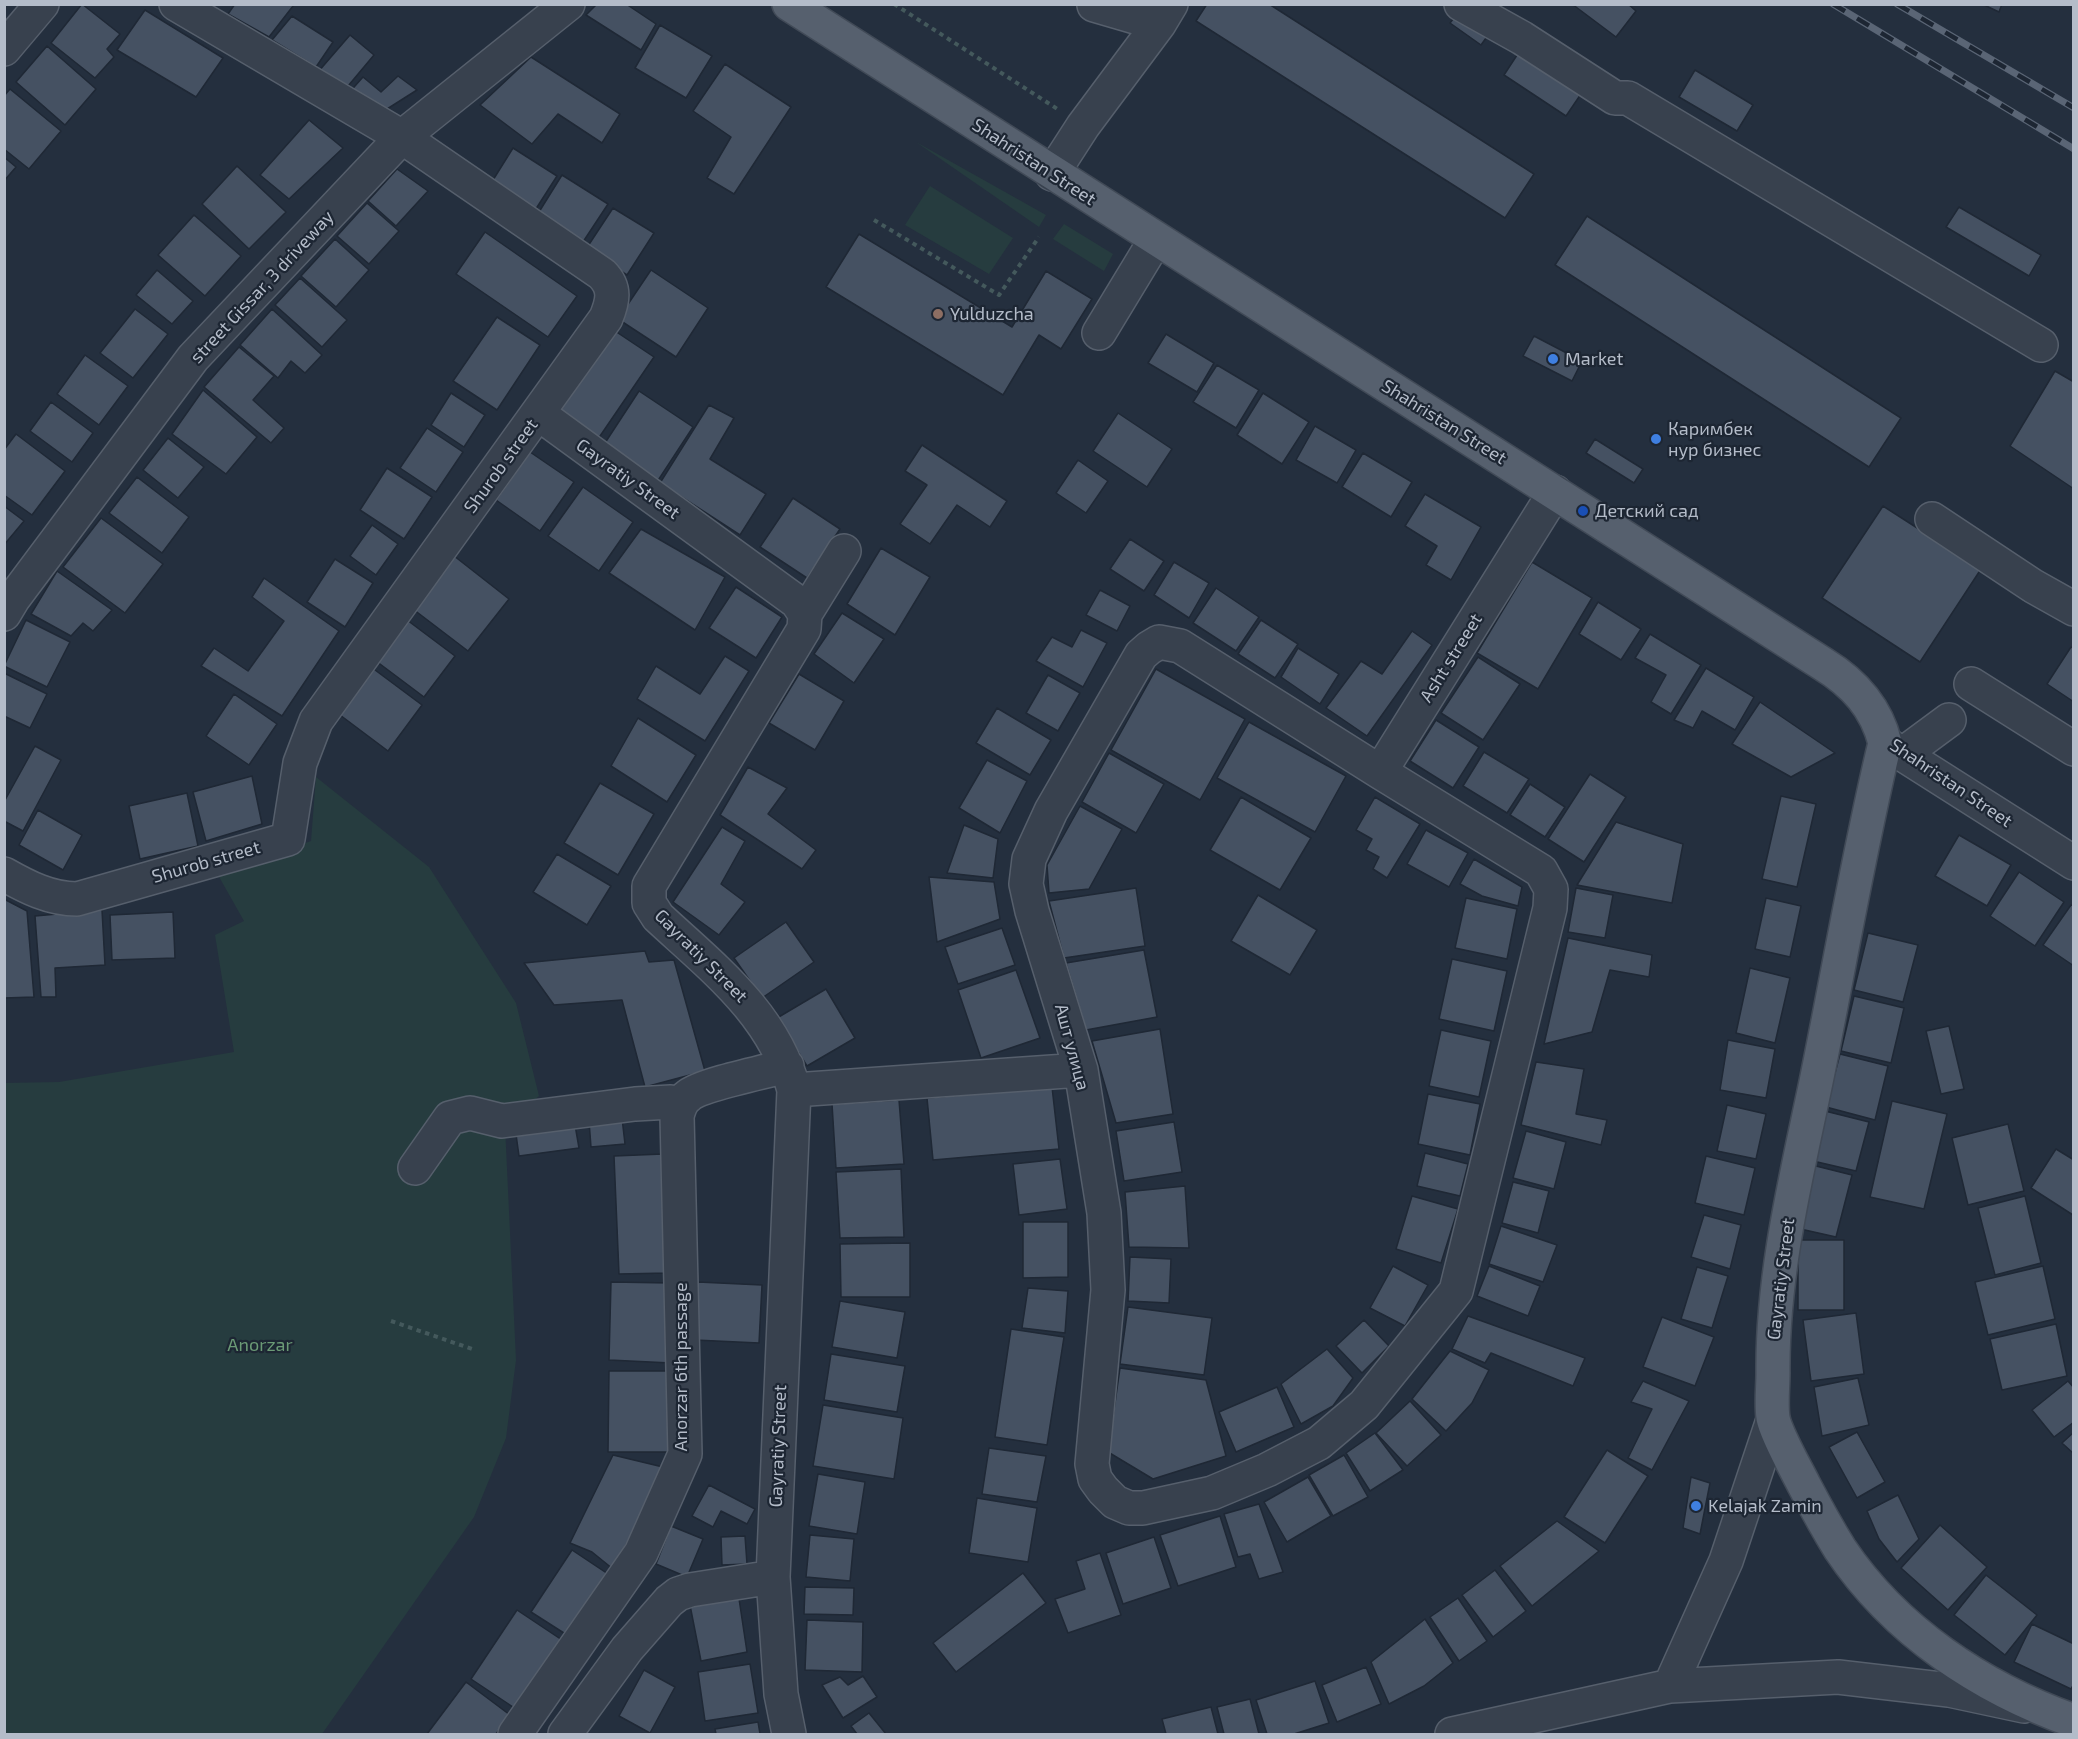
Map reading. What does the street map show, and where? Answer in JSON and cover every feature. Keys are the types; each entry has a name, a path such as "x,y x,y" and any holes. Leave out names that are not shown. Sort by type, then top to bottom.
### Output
{"main road":[{"name":"Shahristan Street","path":"789,4 1052,174 1844,677 1862,695 1894,748"},
{"name":"Gayratiy Street","path":"1894,748 1783,1244 1773,1333 1773,1420 1816,1508 1841,1550 1870,1588 1906,1624 1944,1655 1988,1684 2040,1709 2073,1721"}],"street":[{"path":"4,49 42,4"},
{"name":"Shurob street","path":"4,874 22,885 48,895 62,899 77,899 288,838 300,763 316,721 539,414 606,318 613,303 610,282 593,268 402,137 176,4"},
{"name":"street Gissar, 3 driveway","path":"4,615 13,598 194,358 402,137 568,4"},
{"path":"1461,4 1522,38 1615,98 1628,98 2041,345"},
{"path":"1052,174 1083,126 1165,14 1094,5"},
{"path":"1099,333 1156,239"},
{"name":"Gayratiy Street","path":"539,414 797,602 805,614 804,629 649,886 649,903 658,916 742,995 765,1027 791,1078 772,1577 781,1694 789,1734"},
{"path":"1380,772 1555,492"},
{"path":"1932,519 2033,586 2073,609"},
{"path":"805,614 844,551"},
{"name":"Ашт улица","path":"1159,642 1180,645 1380,772 1541,871 1551,889 1550,908 1456,1291 1364,1406 1319,1443 1267,1470 1212,1494 1143,1508 1129,1508 1116,1502 1103,1490 1095,1479 1092,1464 1108,1290 1104,1213 1081,1070 1026,884 1029,859 1051,811 1141,655 1159,642"},
{"path":"1971,684 2073,749"},
{"path":"1894,748 1949,720"},
{"name":"Shahristan Street","path":"1894,748 2073,863"},
{"path":"415,1167 450,1118 471,1113 502,1121 635,1104 671,1102 679,1106 689,1095 703,1088 791,1078 1081,1070"},
{"name":"Anorzar 6th passage","path":"514,1734 641,1553 685,1454 677,1116 679,1106"},
{"path":"1670,1686 1726,1561 1773,1420"},
{"path":"565,1734 627,1649 669,1600 690,1590 772,1577"},
{"name":"Gayratiy Street","path":"1452,1734 1670,1686 1838,1677 1949,1690 2040,1709"}],"path":[{"path":"894,4 1083,126"},
{"path":"874,220 999,295 1039,237"},
{"path":"391,1321 475,1350"}],"green space":[{"path":"916,142 1046,215 1039,227"},
{"path":"930,186 1013,238 989,274 905,225"},
{"path":"1064,224 1113,254 1104,271 1053,239"},
{"name":"Anorzar","path":"316,777 429,867 516,1003 539,1096 505,1126 516,1360 506,1438 474,1517 322,1734 5,1734 4,1083 59,1082 234,1052 215,935 244,921 218,875 311,841"}],"building":[{"path":"82,4 120,34 107,49 114,57 95,78 51,43"},
{"path":"235,4 290,4 293,6 269,37 228,14"},
{"path":"597,4 626,4 656,24 641,50 586,15"},
{"path":"1207,4 1269,4 1534,174 1505,218 1196,21"},
{"path":"1572,4 1628,4 1636,11 1616,37"},
{"path":"1982,4 2002,4 1999,12"},
{"path":"145,10 223,58 196,97 117,50"},
{"path":"1460,10 1491,31 1481,45 1450,23"},
{"path":"292,16 333,42 316,67 272,40"},
{"path":"660,25 712,56 686,98 635,68"},
{"path":"350,35 374,55 343,92 318,72"},
{"path":"47,46 96,89 65,125 16,82"},
{"path":"1521,49 1583,91 1566,116 1504,75"},
{"path":"531,57 620,114 602,143 558,114 532,144 480,105"},
{"path":"725,64 791,107 734,194 707,178 731,137 693,111"},
{"path":"1695,70 1753,105 1737,131 1679,97"},
{"path":"398,76 417,90 376,116 347,95 363,77 381,92"},
{"path":"10,89 61,131 29,169 4,149 4,96"},
{"path":"309,120 343,148 289,199 260,175"},
{"path":"513,148 557,176 532,215 488,188"},
{"path":"4,157 16,167 4,181"},
{"path":"237,166 286,212 249,249 202,204"},
{"path":"397,169 428,191 396,226 368,201"},
{"path":"562,175 608,204 579,248 534,220"},
{"path":"367,203 399,231 369,264 337,236"},
{"path":"1959,207 2041,255 2029,276 1946,227"},
{"path":"613,208 654,233 627,275 586,249"},
{"path":"194,215 241,256 205,296 158,255"},
{"path":"1587,216 1901,418 1869,467 1555,265"},
{"path":"485,232 577,296 548,337 456,274"},
{"path":"859,234 1012,327 1046,271 1092,299 1061,349 1039,335 1003,395 826,287"},
{"path":"335,239 369,270 336,307 301,276"},
{"path":"157,270 193,301 172,324 136,295"},
{"path":"651,270 708,308 676,357 618,319"},
{"path":"300,278 347,320 322,347 275,305"},
{"path":"135,309 168,334 133,378 100,353"},
{"path":"272,309 322,355 305,373 291,361 278,378 240,345"},
{"path":"497,317 540,345 497,410 453,381"},
{"path":"615,331 654,357 598,439 559,412"},
{"path":"1166,334 1214,363 1197,392 1148,363"},
{"path":"1534,336 1582,361 1572,381 1523,356"},
{"path":"239,347 274,376 253,400 284,428 271,443 204,387"},
{"path":"85,355 128,386 99,425 57,394"},
{"path":"1217,365 1259,390 1236,428 1193,402"},
{"path":"2055,371 2074,382 2074,489 2010,446"},
{"path":"203,390 257,437 226,474 172,434"},
{"path":"639,391 693,427 657,482 603,446"},
{"path":"451,393 485,415 464,447 431,425"},
{"path":"1263,393 1309,422 1282,464 1237,435"},
{"path":"51,402 93,433 72,462 30,431"},
{"path":"709,405 734,418 710,459 766,494 740,535 660,483"},
{"path":"1118,413 1172,449 1147,487 1093,451"},
{"path":"1315,426 1356,450 1337,483 1296,460"},
{"path":"427,428 463,452 436,492 400,468"},
{"path":"16,434 65,471 32,515 4,495 4,450"},
{"path":"168,438 204,467 178,498 143,470"},
{"path":"1595,439 1643,469 1634,483 1586,453"},
{"path":"922,445 1007,501 990,527 957,505 930,544 900,524 927,485 905,471"},
{"path":"530,452 574,482 540,531 496,500"},
{"path":"1363,453 1412,482 1391,517 1342,487"},
{"path":"1078,460 1108,481 1086,513 1056,493"},
{"path":"387,468 432,497 404,539 360,510"},
{"path":"137,477 189,517 162,553 109,513"},
{"path":"583,487 633,522 599,571 548,536"},
{"path":"1425,494 1481,527 1451,580 1426,565 1437,546 1405,526"},
{"path":"793,498 840,529 807,578 760,547"},
{"path":"4,506 24,521 4,545"},
{"path":"1883,506 1981,569 1920,662 1822,598"},
{"path":"101,518 163,564 125,613 63,567"},
{"path":"372,525 398,544 376,575 350,556"},
{"path":"641,529 725,577 695,630 609,573"},
{"path":"1130,539 1164,561 1144,591 1110,569"},
{"path":"881,548 930,577 895,635 847,604"},
{"path":"449,552 509,599 468,651 409,606"},
{"path":"335,559 373,583 345,627 307,602"},
{"path":"1174,562 1209,583 1189,618 1154,595"},
{"path":"1532,562 1592,598 1538,689 1477,653"},
{"path":"57,571 112,610 93,631 83,623 71,636 31,614"},
{"path":"264,578 339,631 282,716 201,666 214,648 248,671 284,621 252,597"},
{"path":"736,587 782,617 756,658 709,628"},
{"path":"1216,588 1259,617 1236,651 1193,623"},
{"path":"1100,590 1130,606 1117,631 1086,615"},
{"path":"1598,602 1641,629 1621,660 1579,634"},
{"path":"842,613 884,639 854,683 814,654"},
{"path":"26,620 70,642 47,687 4,666"},
{"path":"407,620 455,656 424,697 376,661"},
{"path":"1261,620 1298,644 1275,678 1238,654"},
{"path":"1081,630 1107,643 1083,687 1036,661 1052,637 1072,647"},
{"path":"1412,631 1432,645 1367,736 1326,708 1361,661 1382,674"},
{"path":"1650,634 1701,665 1671,714 1651,702 1666,675 1635,658"},
{"path":"2071,647 2074,649 2074,702 2047,684"},
{"path":"1298,648 1339,674 1320,704 1281,677"},
{"path":"725,656 749,671 705,741 637,699 656,666 700,694"},
{"path":"1478,657 1520,684 1483,740 1441,713"},
{"path":"371,667 422,705 388,751 336,712"},
{"path":"1706,668 1754,697 1735,730 1702,711 1693,728 1674,720"},
{"path":"1156,669 1245,719 1200,800 1111,750"},
{"path":"4,673 47,694 30,728 4,716"},
{"path":"799,674 844,701 815,750 769,723"},
{"path":"1048,675 1080,693 1058,731 1026,713"},
{"path":"234,694 277,724 249,765 206,736"},
{"path":"1760,702 1835,753 1791,777 1732,744"},
{"path":"997,708 1051,740 1030,775 976,743"},
{"path":"638,718 696,755 667,802 611,766"},
{"path":"1436,720 1479,747 1453,788 1410,761"},
{"path":"1249,722 1346,776 1315,832 1217,778"},
{"path":"35,746 61,760 23,831 4,821 4,802"},
{"path":"1484,752 1529,779 1507,813 1463,786"},
{"path":"1109,753 1164,784 1136,833 1082,802"},
{"path":"987,760 1027,781 1000,833 959,808"},
{"path":"748,767 787,788 768,814 816,850 802,869 720,815"},
{"path":"1590,774 1626,797 1584,862 1548,839"},
{"path":"252,776 262,824 206,841 193,792"},
{"path":"600,783 654,814 618,875 564,843"},
{"path":"1530,784 1565,807 1545,837 1510,815"},
{"path":"187,793 198,846 140,859 129,806"},
{"path":"1781,796 1816,804 1797,887 1762,879"},
{"path":"1241,797 1311,838 1280,890 1210,850"},
{"path":"1375,797 1420,824 1387,878 1373,869 1379,857 1366,850 1372,839 1356,830"},
{"path":"1080,806 1122,829 1089,889 1049,893 1047,865"},
{"path":"38,810 82,835 63,870 19,845"},
{"path":"1616,822 1683,844 1672,903 1577,885"},
{"path":"964,825 998,839 993,878 947,873"},
{"path":"722,827 745,841 721,884 745,902 719,935 673,902"},
{"path":"1426,830 1468,853 1449,887 1407,864"},
{"path":"1959,835 2011,865 1987,906 1935,876"},
{"path":"557,854 611,886 587,925 533,892"},
{"path":"1474,859 1522,887 1518,906 1482,896 1460,884"},
{"path":"2019,872 2064,902 2035,946 1990,916"},
{"path":"929,877 994,882 1000,919 937,942"},
{"path":"1136,888 1145,946 1064,958 1049,901"},
{"path":"1576,888 1613,895 1605,938 1568,932"},
{"path":"1258,895 1317,930 1290,975 1231,941"},
{"path":"1466,898 1517,909 1507,959 1455,948"},
{"path":"1766,898 1801,906 1790,957 1755,949"},
{"path":"4,899 27,911 34,997 4,998"},
{"path":"2071,905 2074,906 2074,966 2043,945"},
{"path":"102,910 105,965 55,968 56,997 41,997 35,916"},
{"path":"173,912 175,958 112,960 110,915"},
{"path":"786,922 814,962 762,998 734,958"},
{"path":"1002,928 1015,965 958,984 945,947"},
{"path":"1868,933 1918,945 1903,1002 1854,990"},
{"path":"1568,938 1652,955 1649,977 1610,970 1592,1032 1544,1044"},
{"path":"1144,950 1157,1017 1086,1030 1066,963"},
{"path":"645,951 649,962 674,960 705,1071 645,1087 622,1000 554,1005 524,963"},
{"path":"1452,959 1507,971 1494,1031 1439,1019"},
{"path":"1750,968 1790,978 1775,1043 1736,1033"},
{"path":"1016,970 1040,1038 981,1058 958,990"},
{"path":"826,989 855,1038 807,1066 777,1018"},
{"path":"1854,996 1904,1008 1891,1063 1841,1051"},
{"path":"1949,1026 1964,1089 1941,1094 1926,1031"},
{"path":"1160,1029 1173,1114 1116,1123 1092,1041"},
{"path":"1441,1030 1491,1041 1479,1097 1429,1086"},
{"path":"1728,1040 1775,1049 1766,1098 1720,1090"},
{"path":"1840,1054 1888,1066 1875,1120 1826,1107"},
{"path":"1536,1062 1584,1069 1576,1114 1607,1120 1601,1145 1521,1125"},
{"path":"1052,1087 1059,1149 933,1160 927,1098"},
{"path":"1428,1094 1480,1104 1470,1155 1418,1144"},
{"path":"899,1100 904,1164 836,1168 832,1104"},
{"path":"1892,1101 1947,1114 1924,1209 1870,1197"},
{"path":"1727,1105 1766,1114 1756,1159 1717,1151"},
{"path":"1825,1111 1869,1122 1856,1171 1813,1161"},
{"path":"622,1118 625,1144 591,1147 589,1121"},
{"path":"574,1119 579,1148 519,1156 515,1127"},
{"path":"1174,1122 1182,1172 1124,1181 1116,1131"},
{"path":"2008,1124 2024,1191 1968,1205 1952,1138"},
{"path":"1526,1131 1566,1142 1554,1189 1513,1178"},
{"path":"2056,1149 2074,1160 2073,1215 2031,1188"},
{"path":"1425,1153 1468,1164 1460,1196 1417,1186"},
{"path":"663,1154 668,1273 619,1274 614,1156"},
{"path":"1706,1156 1755,1168 1744,1215 1695,1203"},
{"path":"1060,1159 1067,1209 1019,1215 1013,1164"},
{"path":"1812,1165 1852,1175 1836,1237 1796,1228"},
{"path":"901,1169 904,1237 840,1238 836,1172"},
{"path":"1513,1182 1549,1191 1538,1233 1502,1223"},
{"path":"1185,1186 1189,1248 1129,1247 1125,1192"},
{"path":"1412,1196 1458,1209 1441,1263 1396,1249"},
{"path":"2025,1196 2041,1263 1995,1275 1978,1208"},
{"path":"1704,1215 1741,1225 1730,1269 1691,1257"},
{"path":"1023,1222 1068,1222 1068,1277 1023,1278"},
{"path":"1501,1226 1557,1245 1543,1282 1489,1264"},
{"path":"1798,1240 1844,1240 1844,1310 1798,1310"},
{"path":"910,1243 910,1297 841,1297 840,1244"},
{"path":"1130,1257 1171,1259 1169,1303 1128,1301"},
{"path":"1393,1266 1428,1285 1405,1326 1370,1308"},
{"path":"1489,1266 1540,1286 1528,1316 1477,1296"},
{"path":"2043,1266 2055,1319 1988,1335 1975,1282"},
{"path":"1697,1267 1728,1276 1712,1328 1681,1319"},
{"path":"611,1282 670,1283 671,1363 609,1360"},
{"path":"698,1282 762,1285 759,1343 695,1340"},
{"path":"1028,1288 1068,1291 1065,1333 1022,1328"},
{"path":"840,1301 905,1312 897,1358 832,1347"},
{"path":"1128,1307 1212,1318 1204,1375 1120,1364"},
{"path":"1856,1313 1864,1374 1811,1381 1803,1320"},
{"path":"1468,1316 1585,1358 1573,1386 1491,1353 1485,1363 1452,1349"},
{"path":"1662,1317 1714,1337 1695,1386 1643,1367"},
{"path":"1364,1320 1389,1346 1362,1373 1336,1346"},
{"path":"2056,1324 2067,1376 2002,1390 1990,1339"},
{"path":"1011,1329 1064,1337 1047,1445 995,1437"},
{"path":"1327,1349 1353,1378 1333,1406 1301,1424 1281,1384"},
{"path":"1450,1351 1489,1370 1472,1403 1446,1431 1412,1399"},
{"path":"831,1354 905,1366 897,1412 824,1400"},
{"path":"1120,1368 1206,1380 1226,1456 1153,1479 1108,1452"},
{"path":"609,1371 672,1371 671,1452 608,1452"},
{"path":"1858,1378 1869,1425 1822,1436 1814,1387"},
{"path":"1643,1381 1689,1401 1652,1470 1628,1458 1652,1409 1631,1402"},
{"path":"2068,1381 2074,1388 2074,1422 2054,1437 2032,1410"},
{"path":"1277,1387 1294,1427 1236,1452 1219,1412"},
{"path":"1410,1401 1441,1435 1407,1466 1376,1433"},
{"path":"823,1405 903,1418 894,1479 813,1466"},
{"path":"1857,1432 1885,1482 1857,1498 1829,1447"},
{"path":"2074,1432 2074,1454 2062,1443"},
{"path":"1375,1433 1403,1470 1370,1491 1346,1453"},
{"path":"989,1448 1046,1456 1037,1502 982,1494"},
{"path":"1607,1450 1648,1476 1605,1543 1564,1517"},
{"path":"613,1455 667,1468 613,1569 592,1552 570,1543"},
{"path":"1344,1455 1368,1497 1333,1516 1309,1475"},
{"path":"818,1474 865,1482 857,1534 809,1526"},
{"path":"1308,1477 1331,1516 1287,1542 1264,1502"},
{"name":"Kelajak Zamin","path":"1691,1477 1710,1483 1700,1534 1683,1528"},
{"path":"709,1485 755,1509 747,1524 721,1511 713,1527 692,1516"},
{"path":"1898,1495 1919,1539 1897,1562 1879,1539 1867,1511"},
{"path":"977,1498 1037,1508 1028,1562 969,1553"},
{"path":"1259,1504 1283,1572 1259,1579 1250,1554 1238,1557 1224,1514"},
{"path":"1220,1516 1236,1567 1178,1586 1160,1535"},
{"path":"1557,1521 1599,1551 1532,1606 1500,1566"},
{"path":"1940,1525 1987,1567 1948,1610 1901,1568"},
{"path":"671,1526 703,1539 687,1577 656,1564"},
{"path":"810,1535 854,1539 850,1581 806,1577"},
{"path":"745,1536 747,1564 722,1565 721,1537"},
{"path":"1154,1537 1171,1588 1123,1604 1106,1553"},
{"path":"572,1550 608,1574 567,1635 531,1612"},
{"path":"1100,1553 1121,1615 1068,1633 1055,1599 1085,1589 1076,1561"},
{"path":"1495,1570 1526,1611 1493,1637 1462,1595"},
{"path":"1023,1573 1046,1603 956,1672 933,1643"},
{"path":"1986,1575 2037,1615 2005,1655 1954,1615"},
{"path":"805,1587 854,1588 853,1615 804,1614"},
{"path":"738,1592 747,1652 701,1661 689,1600"},
{"path":"1458,1598 1487,1641 1459,1661 1430,1617"},
{"path":"517,1610 562,1640 516,1709 471,1679"},
{"path":"1425,1619 1453,1663 1424,1686 1389,1704 1371,1662"},
{"path":"807,1620 863,1622 862,1672 805,1670"},
{"path":"2032,1624 2074,1644 2074,1684 2071,1689 2014,1662"},
{"path":"750,1664 758,1713 705,1721 698,1672"},
{"path":"1366,1667 1381,1704 1337,1722 1322,1685"},
{"path":"644,1670 675,1687 650,1733 619,1716"},
{"path":"863,1676 877,1697 843,1718 822,1685 840,1677 848,1685"},
{"path":"1315,1681 1329,1723 1294,1734 1267,1734 1256,1700"},
{"path":"466,1682 510,1715 496,1734 427,1734"},
{"path":"1250,1699 1259,1734 1224,1734 1217,1707"},
{"path":"1211,1707 1218,1734 1166,1734 1162,1719"},
{"path":"869,1713 886,1734 857,1734 851,1726"},
{"path":"758,1722 760,1734 716,1734 715,1729"}],"railway":[{"path":"1833,4 2074,149"},
{"path":"1897,4 2074,108"}],"place":[{"name":"Yulduzcha","path":"938,314"},
{"name":"Market","path":"1553,359"},
{"name":"Каримбек нур бизнес","path":"1656,439"},
{"name":"Детский сад","path":"1583,511"},
{"name":"Kelajak Zamin","path":"1696,1506"}]}
